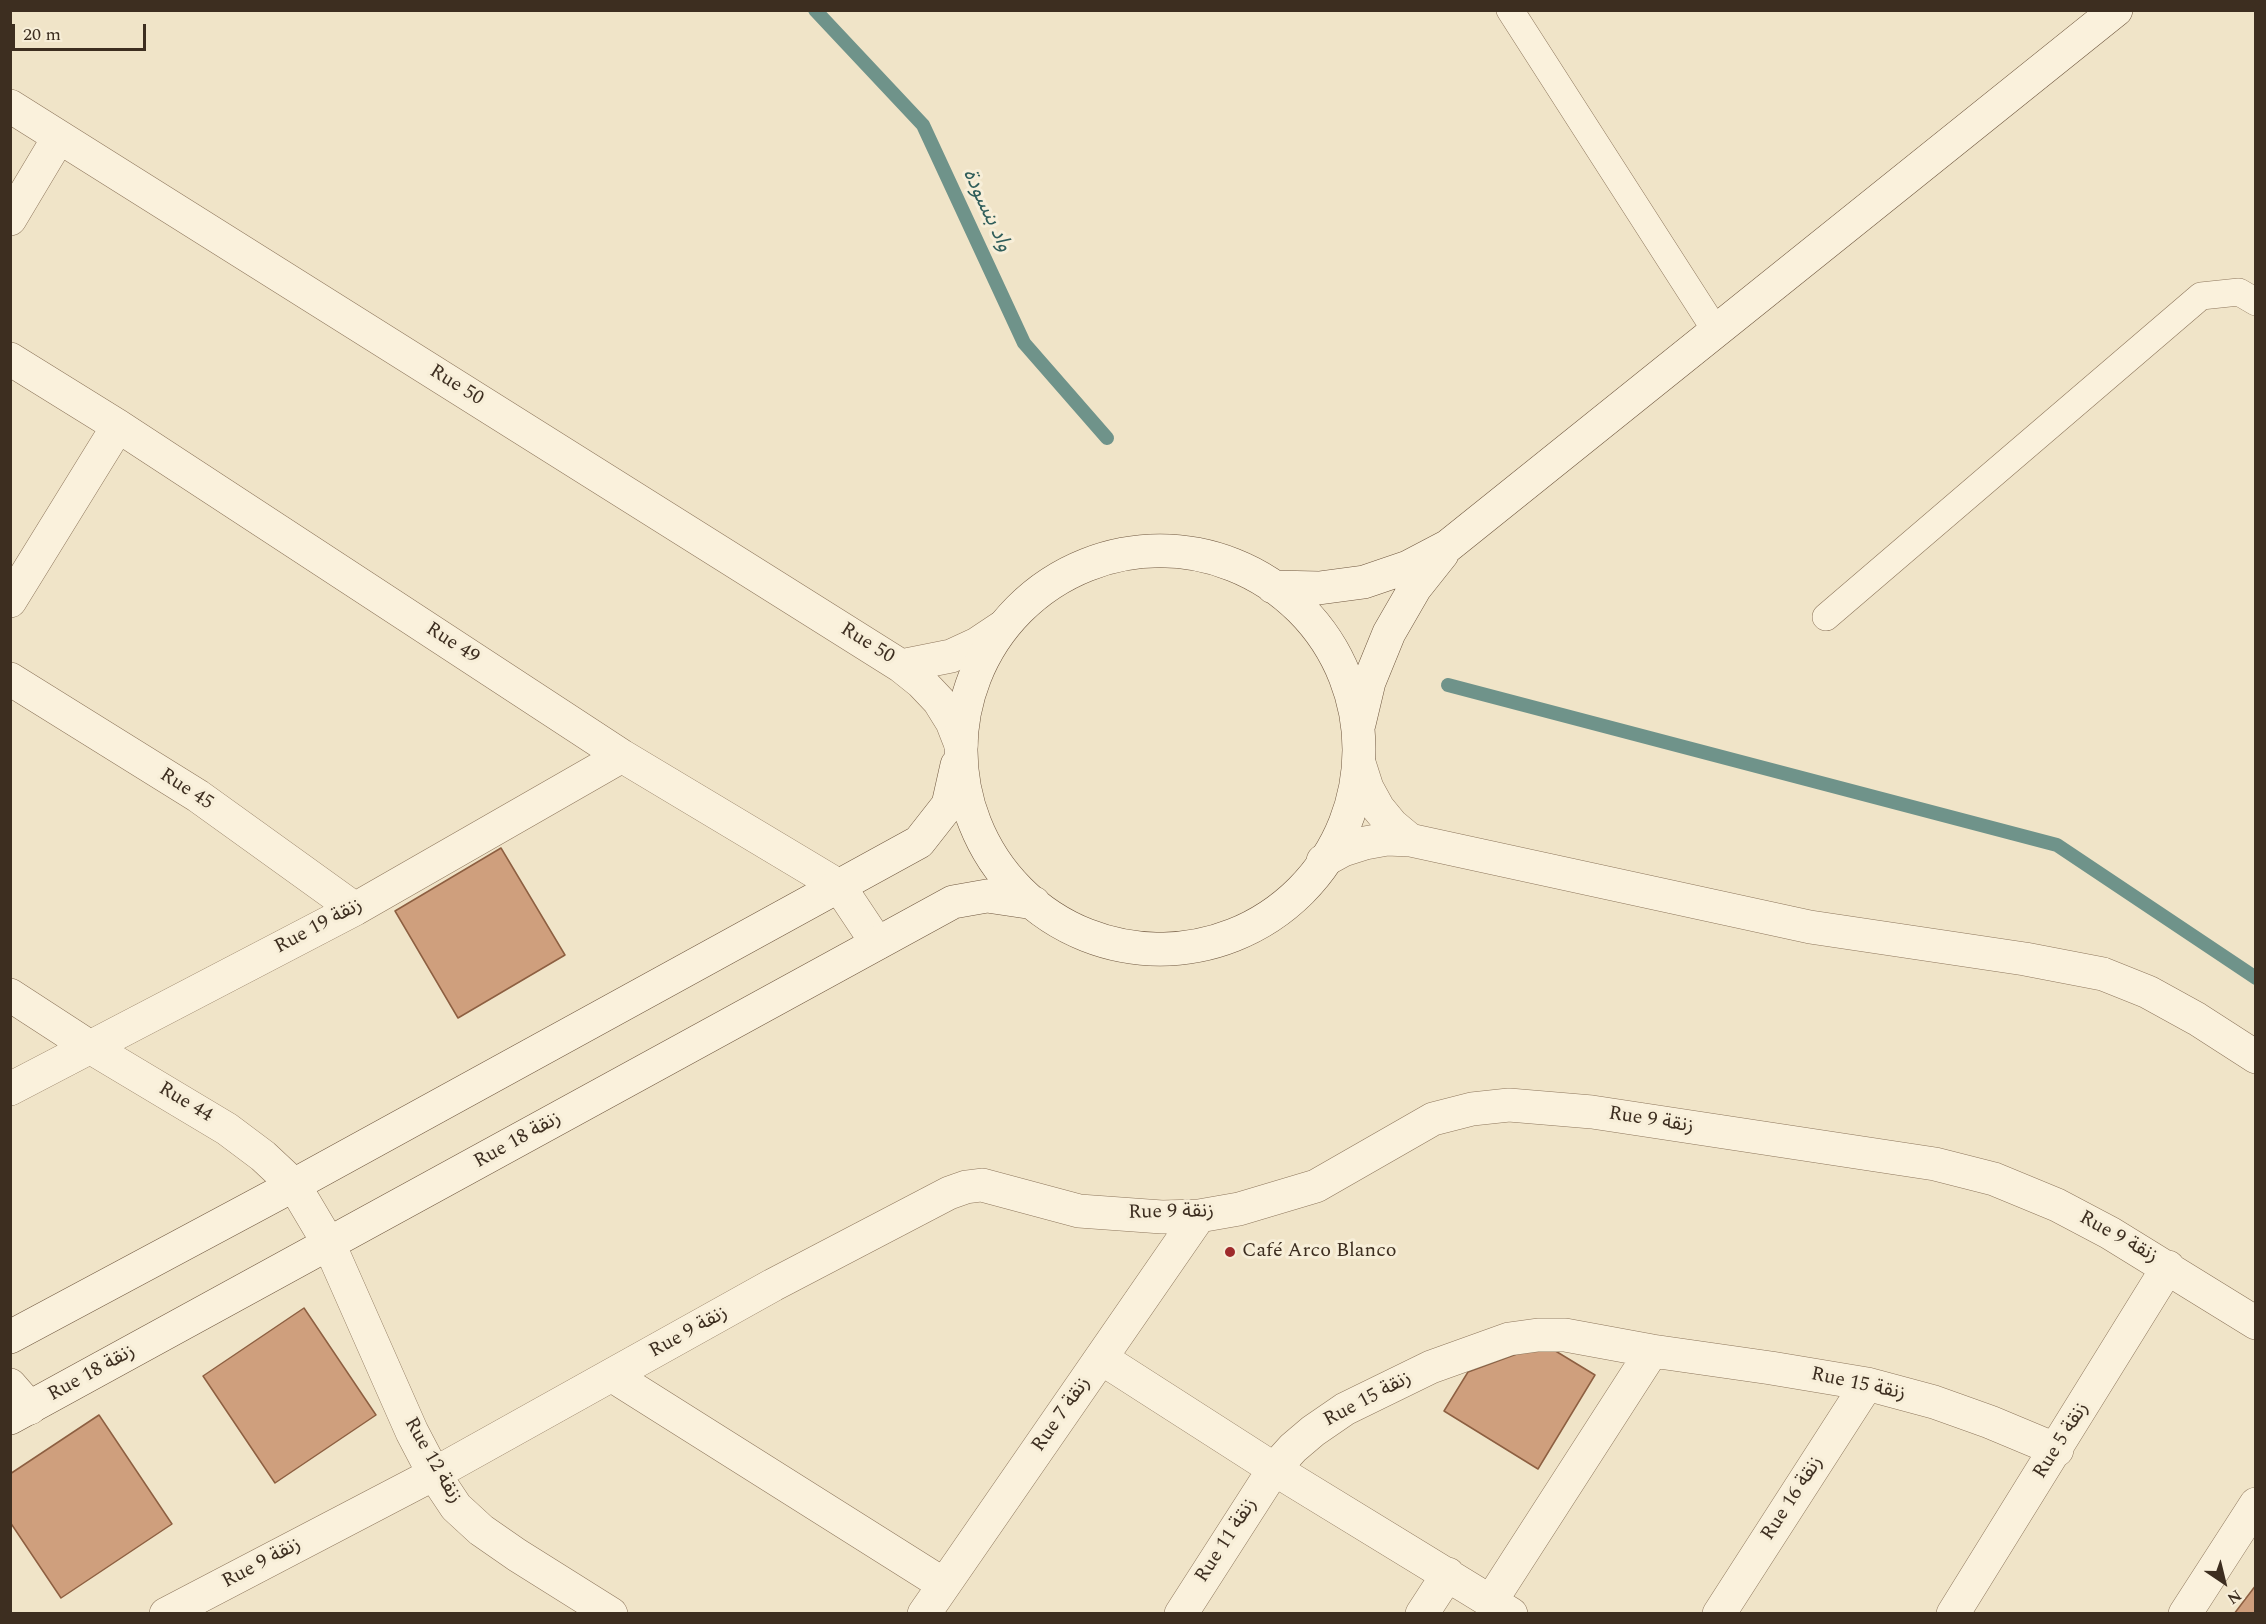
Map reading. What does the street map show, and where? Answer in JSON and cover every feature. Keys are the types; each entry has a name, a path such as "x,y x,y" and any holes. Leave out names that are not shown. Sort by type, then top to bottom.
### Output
{"street":[{"path":"1273,587 1319,588 1364,582 1408,567 1448,546 2116,10"},
{"name":"Rue 50","path":"10,106 901,666 939,701 952,722 960,751"},
{"path":"10,219 59,137"},
{"name":"Rue 49","path":"10,359 118,426 622,756 839,886 877,943"},
{"path":"10,601 118,426"},
{"path":"1357,734 1369,682 1389,633 1415,588 1448,546"},
{"path":"901,666 951,656 977,644 1001,628 1053,581 1111,556 1174,550 1236,565 1290,597 1331,645 1355,704 1360,766 1367,788 1378,808 1392,825 1410,840"},
{"path":"10,1337 294,1185 919,842 948,805 960,751 969,689 1001,628"},
{"name":"Rue 45","path":"10,679 198,796 356,909"},
{"path":"960,751 973,824 1009,884 1063,926 1128,948 1198,947 1262,922 1311,882 1344,828 1360,766"},
{"name":"Rue 19 زنقة","path":"10,1089 356,909 622,756"},
{"path":"1323,861 1343,850 1365,843 1387,839 1410,840 1810,927 2025,959 2103,974 2148,992 2197,1019 2256,1057"},
{"name":"Rue 18 زنقة","path":"17,1404 329,1244 953,902 987,896 1034,903"},
{"name":"Rue 44","path":"10,994 90,1047 227,1129 263,1156 294,1185 329,1244"},
{"name":"Rue 9 زنقة","path":"166,1614 434,1474 773,1285 941,1197 966,1187 982,1185 1079,1211 1162,1217 1199,1216 1239,1209 1316,1186 1433,1119 1472,1109 1509,1105 1592,1112 1935,1164 1994,1179 2057,1205 2110,1233 2256,1323"},
{"name":"Rue 7 زنقة","path":"924,1614 1199,1216"},
{"name":"Rue 12 زنقة","path":"329,1244 412,1432 434,1474 456,1507 481,1530 517,1555 611,1614"},
{"name":"Rue 5 زنقة","path":"1953,1614 2057,1450 2168,1267"},
{"name":"Rue 15 زنقة","path":"1274,1469 1293,1448 1345,1408 1431,1367 1498,1342 1538,1335 1565,1335 1652,1351 1867,1384 1934,1402 2057,1450"},
{"path":"1101,1358 1274,1469 1501,1607 1652,1351"},
{"path":"613,1376 943,1584"},
{"name":"Rue 16 زنقة","path":"1719,1614 1867,1384"},
{"name":"Rue 11 زنقة","path":"1181,1614 1274,1469"},
{"path":"2185,1614 2256,1504"},
{"path":"1422,1614 1448,1574"}],"lane":[{"path":"1510,10 1716,331"},
{"path":"1826,617 2201,296 2238,292 2256,302"}],"building":[{"path":"501,848 565,955 458,1018 395,911"},
{"path":"304,1308 376,1415 275,1483 203,1376"},
{"path":"1544,1344 1595,1375 1538,1469 1444,1411 1468,1372"},
{"path":"99,1415 172,1524 61,1598 10,1522 10,1474"},
{"path":"2256,1585 2256,1614 2234,1614"}],"waterway":[{"name":"واد بنسودة","path":"815,10 923,125 1024,343 1107,438"},
{"path":"1448,685 2057,845 2256,978"}],"place":[{"name":"Café Arco Blanco","path":"1230,1252"}]}
